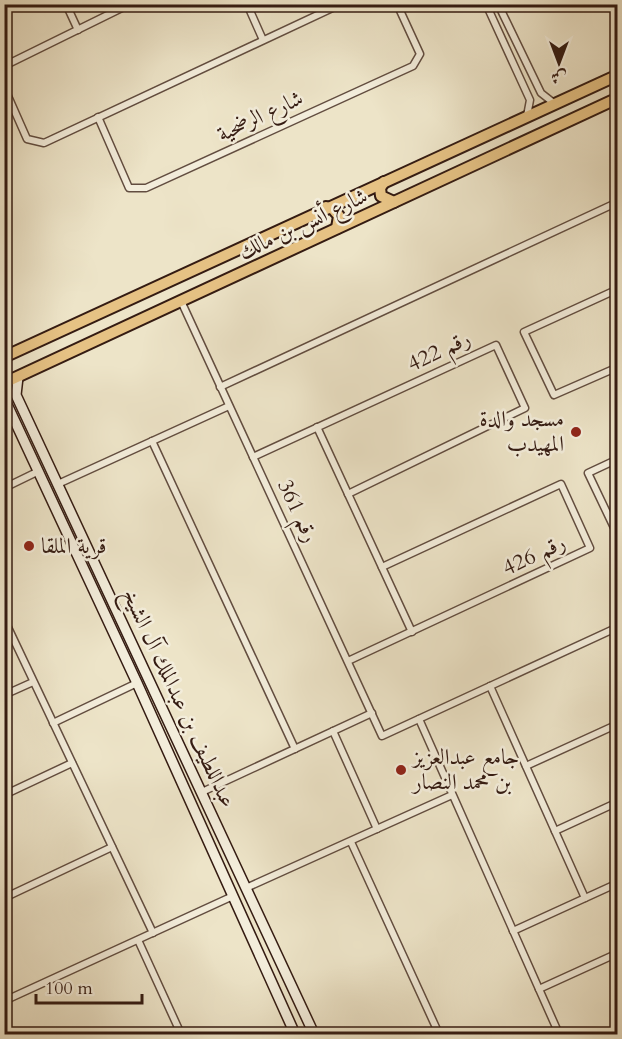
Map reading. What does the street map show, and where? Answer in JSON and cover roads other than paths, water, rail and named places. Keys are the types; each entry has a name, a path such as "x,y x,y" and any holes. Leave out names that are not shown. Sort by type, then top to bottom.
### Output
{"main road":[{"name":"شارع أنس بن مالك","path":"6,354 618,75"},
{"name":"شارع أنس بن مالك","path":"4,383 618,98"},
{"path":"384,182 380,188 381,196 393,202"},
{"path":"326,207 333,209 339,216 337,228"}],"street":[{"path":"66,4 78,30"},
{"path":"4,66 130,4"},
{"path":"247,4 263,40"},
{"path":"4,87 27,139 44,143 341,4"},
{"name":"شارع الرضحية","path":"98,117 129,188 146,188 412,66 420,54 397,4"},
{"path":"486,4 530,99 527,116"},
{"path":"498,4 541,93 555,105"},
{"path":"220,387 618,202"},
{"path":"618,289 524,332 554,395 618,367"},
{"name":"رقم 361","path":"181,301 382,736 419,720"},
{"name":"رقم 422","path":"253,457 496,345 525,408 348,494"},
{"name":"عبداللطيف بن عبدالملك آل الشيخ","path":"18,377 16,395 314,1035"},
{"name":"عبداللطيف بن عبدالملك آل الشيخ","path":"4,398 16,418 138,683 279,994 295,1035"},
{"path":"58,484 229,406"},
{"path":"16,418 15,412 19,409 25,414"},
{"path":"317,427 412,632"},
{"path":"152,441 295,749"},
{"path":"618,459 588,473 618,536"},
{"path":"4,488 39,471"},
{"name":"رقم 426","path":"348,661 590,548 561,484 382,567"},
{"path":"56,508 67,503"},
{"path":"4,619 153,933"},
{"path":"559,1035 419,720 618,627"},
{"path":"4,695 33,682"},
{"path":"53,723 138,683"},
{"path":"490,686 585,898"},
{"path":"201,792 372,713"},
{"path":"526,766 618,724"},
{"path":"333,731 377,829"},
{"path":"4,795 72,763"},
{"path":"246,888 452,795"},
{"path":"555,831 618,802"},
{"path":"351,842 439,1035"},
{"path":"4,898 112,847"},
{"path":"513,931 618,883"},
{"path":"4,1001 233,896"},
{"path":"138,940 178,1034"},
{"path":"539,989 615,954 618,966"},
{"path":"279,994 292,989"}],"place":[{"name":"مسجد والدة المهيدب","path":"576,432"},
{"name":"قرية الملقا","path":"29,546"},
{"name":"جامع عبدالعزيز بن محمد النصار","path":"401,770"}]}
